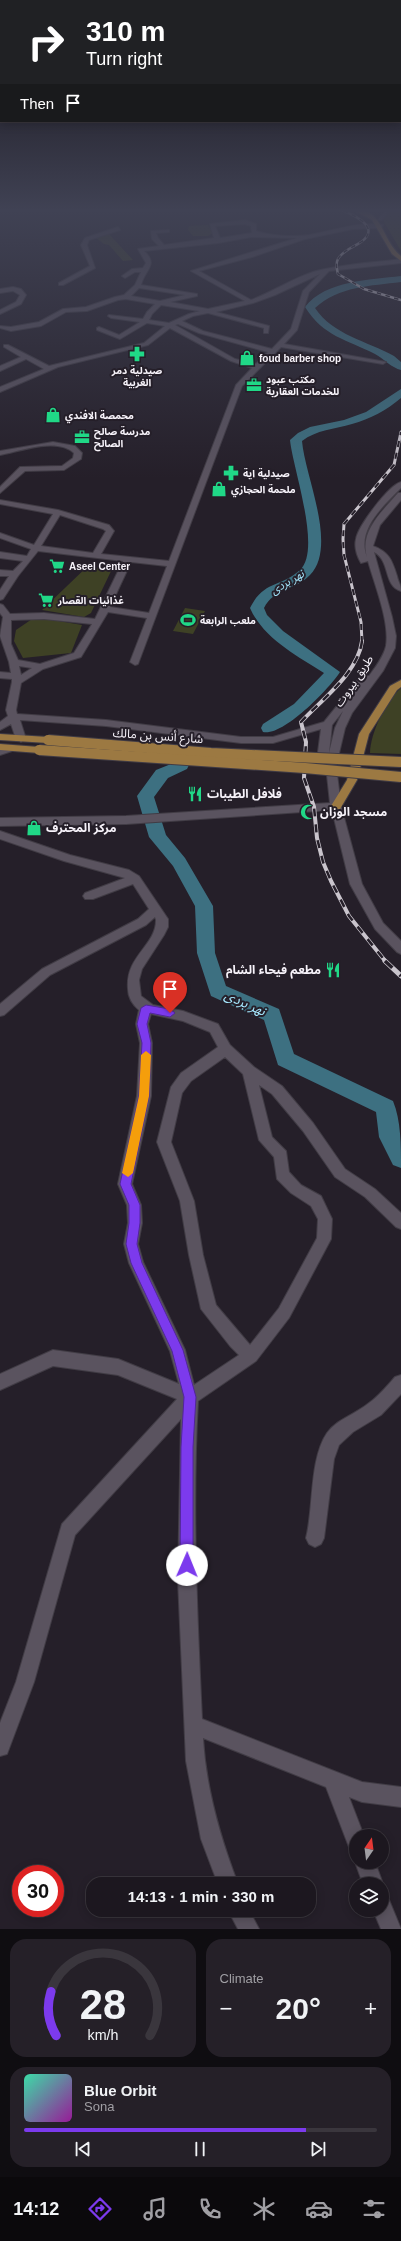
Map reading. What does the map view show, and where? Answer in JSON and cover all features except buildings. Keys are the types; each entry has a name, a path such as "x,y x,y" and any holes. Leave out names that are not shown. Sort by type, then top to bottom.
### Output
{"main road":[{"path":"336,806 352,780 364,734 393,688 401,683"},
{"name":"شارع أنس بن مالك","path":"0,737 314,758 401,762"},
{"path":"0,746 11,748 305,768 401,777"}],"street":[{"path":"0,312 19,303 22,298"},
{"path":"2,327 11,329 41,324 65,310 87,309 116,298"},
{"path":"132,298 205,312 267,327 266,332"},
{"path":"99,330 120,337 145,322 149,313 159,303 181,298"},
{"path":"244,298 251,302"},
{"path":"0,390 49,369 146,344 170,325 191,315 251,302 262,298"},
{"path":"135,662 239,385 276,348 285,335 294,330 303,298"},
{"path":"191,315 206,319"},
{"path":"111,316 170,325 233,360 257,367"},
{"path":"177,322 201,332 276,348 383,362"},
{"path":"242,328 273,333"},
{"path":"6,346 49,369"},
{"path":"0,369 26,357"},
{"path":"0,453 53,444 66,444 74,447 78,453 77,459 64,468 23,469 0,491"},
{"path":"331,766 323,752 327,724 367,674 383,647 384,635 382,625 359,545 368,522 381,504 401,484"},
{"path":"401,495 376,524 368,547 381,552 386,557 394,582 401,588"},
{"path":"0,502 58,512 100,524 110,531 96,555"},
{"path":"0,597 15,574 29,559 58,512"},
{"path":"0,535 12,541 37,547 172,564"},
{"name":"طريق بيروت","path":"368,547 388,617 391,636 390,648 378,671 347,712 340,728 331,766 336,806 356,884 379,926 401,949"},
{"path":"0,555 29,559"},
{"path":"0,675 17,679 40,667 78,655 105,609 128,559"},
{"path":"0,573 15,574"},
{"path":"0,607 8,617"},
{"path":"105,609 152,616"},
{"path":"8,617 44,616 98,622"},
{"path":"8,617 3,639 14,662 17,679 11,710 21,739"},
{"path":"14,662 40,667"},
{"path":"0,727 14,717 106,723 241,740 273,740 327,724"},
{"path":"0,752 11,748"},
{"path":"0,822 47,823 138,820 336,806"},
{"path":"0,835 68,858 118,870 135,880 156,909 163,926 144,953 133,973 134,996 146,1008 183,1016 214,1028 225,1049 249,1071 281,1095 308,1127 340,1173 377,1198 401,1222"},
{"path":"89,896 135,880"},
{"path":"0,1011 46,972 142,922 156,909"},
{"path":"146,1008 142,1024 146,1043 144,1096 125,1184 134,1205 135,1223 131,1244 136,1263 177,1350 190,1397 187,1447 187,1580 195,1761 211,1839 225,1877"},
{"path":"225,1049 201,1068 186,1077 176,1091 164,1142 187,1202 196,1255 209,1309 234,1341 251,1356"},
{"path":"0,1747 25,1682 68,1530 190,1397 251,1356 284,1313 324,1240 325,1219 316,1201 296,1189 282,1175 280,1155 266,1140 249,1071"},
{"path":"0,1382 53,1358 118,1367 190,1397"},
{"path":"315,1538 322,1508 326,1456 333,1440 342,1430 376,1408 401,1383"},
{"path":"193,1725 362,1792 401,1797"},
{"path":"334,1782 352,1829"},
{"path":"242,1917 249,1929"},
{"path":"386,1917 391,1929"}],"green space":[{"path":"91,563 113,567 91,613 84,617 42,610"},
{"path":"185,608 205,611 193,634 173,631"},
{"path":"35,617 82,625 71,653 23,658 14,641 16,630"},
{"path":"401,688 401,754 370,753 373,737 380,718 395,693"}],"waterway":[{"name":"نهر بردى","path":"321,298 310,307 317,319 327,328 390,358 401,367"},
{"name":"نهر بردى","path":"269,728 299,707 333,672 278,634 268,625 257,608 264,596 270,591 300,577 305,573 309,568 314,555 314,524 297,455 296,440 308,432 355,420 370,414 389,402 401,392"},
{"name":"نهر بردى","path":"181,765 162,774 145,796 158,837 179,862 204,906 206,953 218,991 272,1015 285,1059 386,1107 390,1137 401,1158"}],"railway":[{"path":"394,298 401,300"},
{"path":"362,641 361,622 344,555 344,524 394,465 401,432"},
{"path":"362,641 354,664 346,675 301,722 306,742 304,778 314,807 317,838 323,862 331,881 349,916 386,962"},
{"path":"386,962 401,976"}],"slow traffic":[{"path":"128,1173 144,1096 146,1055"}],"place":[{"name":"صيدلية دمر الغربية","path":"137,354"},
{"name":"foud barber shop","path":"247,358"},
{"name":"مكتب عبود للخدمات العقارية","path":"254,385"},
{"name":"محمصة الافندي","path":"53,415"},
{"name":"مدرسة صالح الصالح","path":"82,437"},
{"name":"صيدلية اية","path":"231,473"},
{"name":"ملحمة الحجازي","path":"219,489"},
{"name":"Aseel Center","path":"57,566"},
{"name":"غذائيات القصار","path":"46,600"},
{"name":"ملعب الرابعة","path":"188,620"},
{"name":"فلافل الطيبات","path":"195,794"},
{"name":"مسجد الوزان","path":"308,812"},
{"name":"مركز المحترف","path":"34,828"},
{"name":"مطعم فيحاء الشام","path":"333,970"}],"route":[{"path":"170,1013 146,1008 142,1024 146,1043 144,1096 125,1184 134,1205 135,1223 131,1244 136,1263 152,1293 177,1350 190,1397 187,1447 187,1565"}]}
